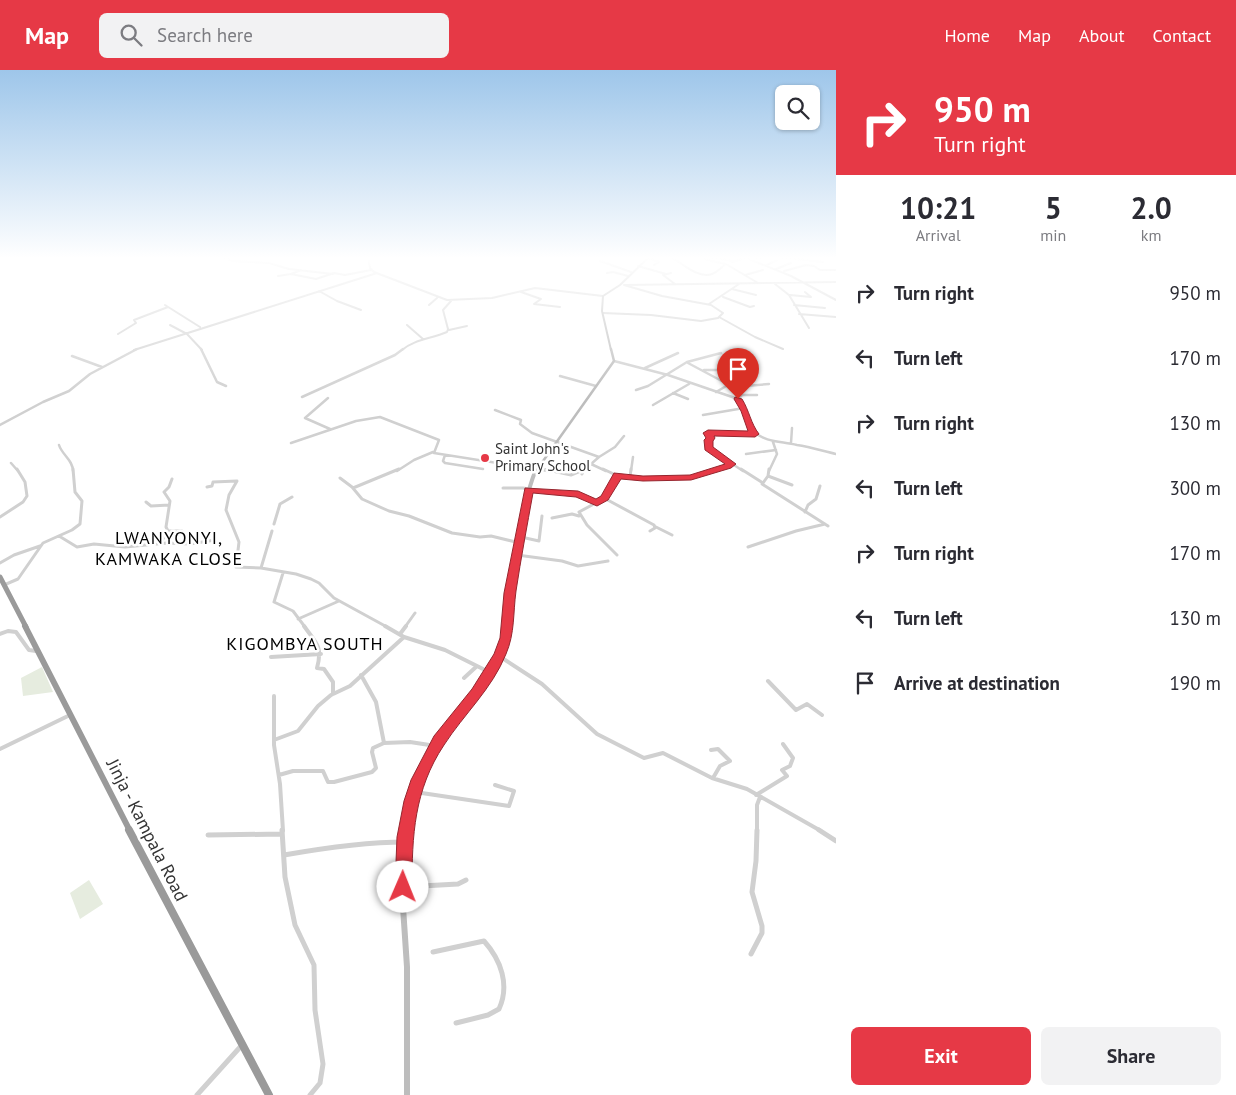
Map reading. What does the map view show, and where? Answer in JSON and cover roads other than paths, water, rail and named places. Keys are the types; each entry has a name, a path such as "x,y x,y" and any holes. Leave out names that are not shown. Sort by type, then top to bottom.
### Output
{"highway":[{"name":"Jinja - Kampala Road","path":"0,577 146,864 270,1095"}],"street":[{"path":"0,425 43,402 72,390 85,378 132,351 278,305"},
{"path":"347,305 361,310"},
{"path":"448,305 443,310 449,330"},
{"path":"541,305 560,307"},
{"path":"407,1095 407,967 403,887 405,842 414,792 427,760 477,693 499,656 506,638 510,593 528,490 537,468 614,361 601,305"},
{"path":"710,305 723,312 719,317"},
{"path":"744,305 749,307 754,306"},
{"path":"794,305 825,308"},
{"path":"794,305 809,328"},
{"path":"118,334 136,324 134,320 166,306 201,328"},
{"path":"603,313 654,315 700,321 719,317 753,336 769,341 783,349"},
{"path":"799,314 836,317"},
{"path":"407,325 424,339"},
{"path":"170,326 186,333 206,354 213,367 217,382 226,386"},
{"path":"302,397 395,355 412,342 435,337 449,330 467,326"},
{"path":"645,368 678,353"},
{"path":"636,390 668,375 687,362 721,353"},
{"path":"72,356 102,367"},
{"path":"614,361 668,375 738,399 744,408 751,430 755,434 773,442 791,443 836,454"},
{"path":"687,362 733,386 769,384"},
{"path":"703,371 742,370"},
{"path":"560,376 596,386"},
{"path":"653,404 690,384"},
{"path":"716,392 728,384"},
{"path":"673,393 688,399"},
{"path":"738,399 742,395 758,395"},
{"path":"328,398 305,418 331,429"},
{"path":"703,415 744,408"},
{"path":"495,410 521,420 520,424 532,433 599,457"},
{"path":"291,443 356,421 380,417 438,439 439,442 433,452 414,460 393,473 353,488"},
{"path":"791,443 792,428"},
{"path":"748,547 796,531 826,525 709,448 708,440 711,438 708,433 755,434"},
{"path":"433,452 571,475 582,472 599,457 615,447 624,436"},
{"path":"762,483 768,476 768,472 778,454 773,442"},
{"path":"0,563 14,555 40,546 80,524 81,499 75,492 73,466 61,451 59,445"},
{"path":"746,454 776,450"},
{"path":"444,455 443,461 445,463 483,469"},
{"path":"630,477 633,458"},
{"path":"0,517 23,502 27,496 23,475 11,463"},
{"path":"591,464 618,476 691,478 731,464"},
{"path":"580,516 580,511 604,498 618,476"},
{"path":"768,476 792,485"},
{"path":"340,478 366,501 452,533 480,537 491,536 520,543"},
{"path":"161,543 168,531 170,501 164,492 170,487 172,479"},
{"path":"207,487 212,486 213,482 237,481 229,495 226,510 239,542 236,566 238,568 261,568 283,573 300,574 316,581 328,594 339,601 402,635 445,650 489,672"},
{"path":"805,512 808,505 816,500 820,486"},
{"path":"503,488 523,488 578,494 597,503"},
{"path":"274,524 280,504 292,497"},
{"path":"604,498 672,535"},
{"path":"146,502 151,506 169,505"},
{"path":"552,518 572,514 580,516 616,555"},
{"path":"521,537 539,541 542,516"},
{"path":"650,531 656,527"},
{"path":"168,531 182,531"},
{"path":"261,568 272,531"},
{"path":"59,536 76,547 94,544 126,547 161,543 190,544 215,540"},
{"path":"4,584 18,579 40,546"},
{"path":"517,555 562,561 576,566 608,561"},
{"path":"283,573 274,602 293,611 317,644 320,654 317,668 324,669 333,682 333,694"},
{"path":"298,619 339,601"},
{"path":"274,740 298,731 318,706 333,694 350,686 402,635 414,613"},
{"path":"0,634 8,631 16,632 29,650 36,650"},
{"path":"271,657 320,654"},
{"path":"499,656 542,684 597,734 644,758 663,753 713,778 742,788 816,827 836,841"},
{"path":"464,678 477,666"},
{"path":"362,675 376,702 384,743"},
{"path":"768,681 796,710 807,704 822,715"},
{"path":"274,696 274,740 279,775 282,834 291,912 299,935 314,965 315,1010 323,1064 320,1083 310,1095"},
{"path":"0,749 38,732 70,714"},
{"path":"279,775 293,771 323,771 328,782 334,782 372,772 376,768 372,752 373,748 384,743 410,742 436,746"},
{"path":"752,954 762,933 762,926 752,892 756,860 758,796 787,776 782,770 790,766 794,758 784,744"},
{"path":"711,750 718,749 730,761 720,766 713,778"},
{"path":"414,792 509,806 514,791 495,785"},
{"path":"208,835 282,834"},
{"path":"284,855 336,846 353,847 405,842"},
{"path":"403,887 458,884 466,880"},
{"path":"433,952 484,941 494,953 502,973 505,994 499,1009 456,1023"},
{"path":"197,1095 243,1044"}],"place":[{"name":"Saint John's Primary School","path":"485,458"}],"district":[{"name":"LWANYONYI, KAMWAKA CLOSE","path":"169,548"},
{"name":"KIGOMBYA SOUTH","path":"305,644"}]}
